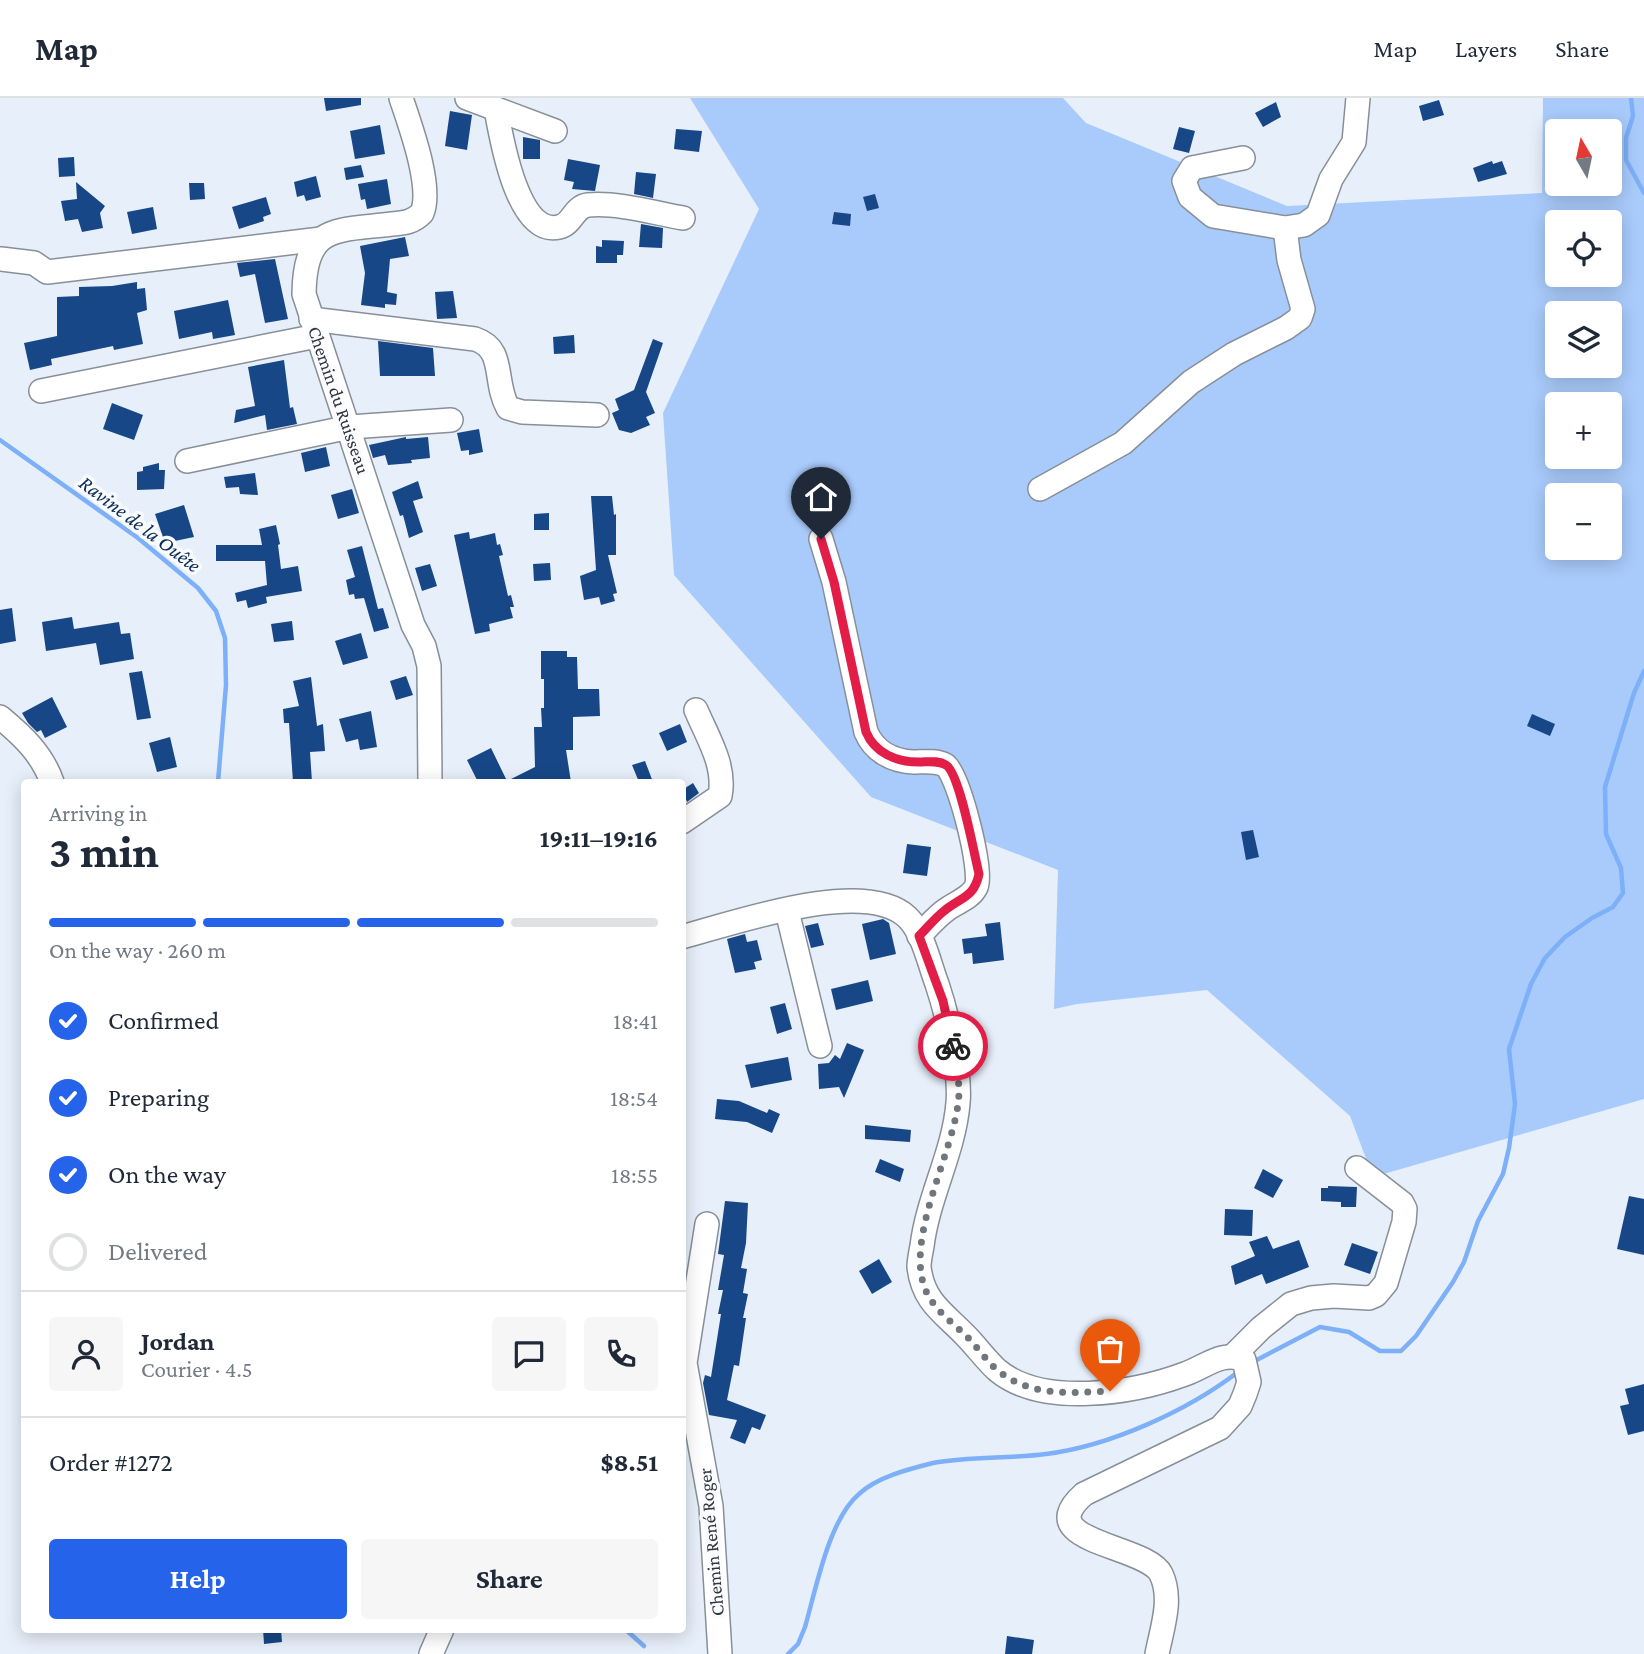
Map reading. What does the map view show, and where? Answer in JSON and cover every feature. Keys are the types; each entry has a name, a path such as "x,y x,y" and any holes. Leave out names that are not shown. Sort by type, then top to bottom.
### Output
{"street":[{"path":"1,260 34,263 47,272 321,239 340,231 409,222 422,213 426,198 416,141 401,98"},
{"path":"467,98 509,108 555,131"},
{"path":"1243,158 1192,168 1184,181 1190,197 1213,216 1285,228 1304,225 1318,215 1331,179 1354,142 1358,98"},
{"path":"509,108 505,159 524,205 533,219 558,228 568,223 577,210 589,205 606,205 683,218"},
{"path":"1040,489 1123,443 1191,382 1234,354 1300,318 1303,309 1289,260 1285,228"},
{"name":"Chemin du Ruisseau","path":"321,239 313,246 305,267 304,294 413,625 424,646 429,666 429,779"},
{"path":"41,391 314,328 475,339 488,343 495,354 501,395 508,408 522,412 597,415"},
{"path":"187,461 349,427 451,420"},
{"path":"821,539 834,582 871,745 884,754 908,762 936,762 947,766 956,780 971,840 979,874 976,887 944,911 919,936"},
{"path":"686,819 720,796 723,780 719,763 696,710"},
{"path":"0,717 27,740 51,779"},
{"path":"686,936 834,900 878,902 895,908 908,918 919,936 943,1001 954,1049 959,1101 951,1139 924,1225 919,1266 926,1290 937,1310 964,1333 998,1371 1028,1387 1059,1394 1134,1389 1185,1374 1224,1357 1242,1362"},
{"path":"787,911 820,1046"},
{"path":"1157,1654 1167,1608 1166,1589 1160,1572 1149,1562 1072,1529 1069,1511 1084,1494 1220,1428 1240,1406 1245,1394 1249,1382 1242,1362 1261,1328 1291,1304 1311,1298 1369,1298 1376,1295 1386,1283 1404,1222 1405,1209 1402,1203 1357,1168"},
{"name":"Chemin René Roger","path":"686,1357 707,1224"},
{"name":"Chemin René Roger","path":"686,1368 711,1506 720,1654"},
{"path":"432,1654 440,1633"}],"shaded area":[{"path":"690,98 1063,98 1086,123 1287,206 1542,193 1543,98 1644,98 1644,1099 1373,1177 1350,1116 1207,990 1077,1004 1054,1009 1058,870 871,797 674,575 663,413 759,209"}],"building":[{"path":"324,98 361,98 361,105 326,111"},
{"path":"1439,100 1444,115 1423,121 1419,106"},
{"path":"1276,102 1281,117 1263,127 1255,113"},
{"path":"450,111 472,115 467,150 445,146"},
{"path":"380,125 385,154 355,159 350,131"},
{"path":"1179,127 1195,131 1189,153 1173,149"},
{"path":"676,129 702,131 699,152 674,149"},
{"path":"523,137 540,140 540,159 523,159"},
{"path":"74,157 75,176 59,177 58,158"},
{"path":"568,159 600,165 595,191 572,189 574,182 564,180"},
{"path":"1492,161 1493,164 1502,161 1507,174 1478,182 1473,168"},
{"path":"361,165 364,177 346,180 344,168"},
{"path":"636,172 656,174 653,198 634,194"},
{"path":"316,176 321,197 306,201 304,195 297,197 294,182"},
{"path":"387,179 391,204 367,209 365,199 361,200 358,184"},
{"path":"76,182 105,206 100,213 103,228 82,232 78,219 65,221 61,201 77,199"},
{"path":"189,183 204,183 205,199 190,200"},
{"path":"875,194 879,208 867,211 863,197"},
{"path":"266,197 271,214 263,217 264,221 239,229 232,207"},
{"path":"153,207 157,229 132,234 127,212"},
{"path":"834,212 851,214 850,226 832,224"},
{"path":"641,224 663,228 662,248 639,247"},
{"path":"405,237 409,256 390,259 387,292 397,294 396,305 385,304 385,308 361,305 365,273 360,246"},
{"path":"602,240 624,241 623,255 617,255 617,263 596,263 596,246 602,247"},
{"path":"275,259 288,319 265,323 255,274 240,277 237,263"},
{"path":"137,282 137,289 145,288 147,310 137,313 143,344 114,350 113,346 51,359 52,365 30,370 24,343 57,336 57,297 79,296 79,287"},
{"path":"453,291 457,318 437,319 435,292"},
{"path":"228,300 235,335 213,339 212,332 179,339 174,311"},
{"path":"574,335 575,353 554,354 553,337"},
{"path":"653,339 663,343 646,392 655,413 646,417 650,425 631,433 619,430 612,413 619,410 615,399 634,390"},
{"path":"378,341 433,348 435,376 380,376"},
{"path":"284,360 290,408 293,407 297,424 267,430 265,415 234,423 236,410 255,406 248,367"},
{"path":"112,403 143,415 134,440 103,429"},
{"path":"479,429 483,452 469,455 469,450 461,451 457,433"},
{"path":"406,437 428,437 430,458 388,465 385,455 373,458 369,445"},
{"path":"326,447 330,466 305,472 301,453"},
{"path":"159,463 159,470 165,470 164,489 137,490 137,472 143,471 143,467"},
{"path":"255,473 258,495 240,494 239,487 226,488 224,477"},
{"path":"418,481 423,498 413,501 423,532 409,538 403,515 400,516 392,492"},
{"path":"352,489 359,513 338,519 331,495"},
{"path":"591,496 612,496 614,515 616,514 616,555 608,555 617,593 613,594 615,601 601,605 599,597 584,600 580,576 596,570"},
{"path":"184,505 194,537 165,543 155,514"},
{"path":"549,513 549,530 534,530 534,514"},
{"path":"276,525 281,569 298,566 302,591 266,597 267,603 248,608 246,600 237,602 235,593 267,585 265,561 216,561 216,545 262,545 259,529"},
{"path":"469,532 470,539 495,533 497,545 500,544 503,555 499,556 508,596 511,595 514,607 510,607 513,618 489,624 490,631 475,634 454,535"},
{"path":"362,546 378,609 383,608 389,628 374,632 364,598 355,599 354,594 349,595 346,580 355,577 347,550"},
{"path":"550,563 551,580 534,581 533,564"},
{"path":"430,564 437,586 422,591 415,568"},
{"path":"12,608 16,641 0,644 0,610"},
{"path":"72,617 74,629 119,622 121,634 130,633 134,659 100,665 96,643 46,651 42,622"},
{"path":"292,621 294,640 274,642 271,624"},
{"path":"361,633 368,658 343,665 335,641"},
{"path":"541,651 567,651 567,657 577,657 578,689 599,689 600,716 573,717 573,750 566,750 571,779 511,779 535,767 534,727 542,727 541,708 544,708 544,679 541,679"},
{"path":"142,671 151,718 137,720 129,673"},
{"path":"406,676 413,695 396,700 390,681"},
{"path":"311,677 317,726 323,724 325,751 310,752 312,779 293,779 289,723 284,723 283,709 299,706 293,681"},
{"path":"52,697 67,727 45,738 41,730 37,732 22,713"},
{"path":"371,711 377,747 360,750 358,739 346,742 339,719"},
{"path":"1532,714 1555,724 1550,736 1527,726"},
{"path":"680,724 687,742 667,751 659,733"},
{"path":"170,737 177,767 157,772 149,743"},
{"path":"491,748 506,779 476,779 467,760"},
{"path":"645,761 652,779 638,779 632,765"},
{"path":"693,783 699,793 687,802 686,800 686,787"},
{"path":"1253,830 1259,857 1246,860 1241,832"},
{"path":"907,844 931,847 927,876 903,873"},
{"path":"883,919 889,923 896,954 870,960 862,924"},
{"path":"1000,922 1004,960 973,964 972,953 964,954 962,939 987,936 985,924"},
{"path":"818,923 824,945 811,948 805,926"},
{"path":"745,934 747,942 757,940 762,960 754,962 756,969 735,973 727,939"},
{"path":"868,980 873,1001 836,1010 831,989"},
{"path":"785,1003 792,1029 777,1034 770,1007"},
{"path":"847,1043 864,1050 844,1098 839,1087 819,1089 818,1064 829,1063 835,1055 840,1059"},
{"path":"788,1057 792,1080 751,1088 745,1065"},
{"path":"717,1099 739,1101 767,1113 769,1109 780,1114 772,1133 747,1122 715,1119"},
{"path":"865,1125 911,1130 910,1142 865,1139"},
{"path":"880,1159 904,1169 900,1182 875,1172"},
{"path":"1263,1169 1283,1180 1273,1198 1254,1188"},
{"path":"1357,1187 1356,1207 1341,1207 1341,1202 1321,1201 1321,1188"},
{"path":"1629,1196 1644,1199 1644,1255 1617,1249"},
{"path":"725,1201 748,1203 746,1243 741,1268 747,1269 743,1293 748,1294 743,1318 746,1318 739,1366 734,1365 727,1400 766,1415 760,1430 752,1427 745,1444 730,1438 737,1420 709,1415 703,1383 705,1375 711,1377 721,1314 718,1314 723,1290 718,1290 724,1255 718,1254"},
{"path":"1225,1209 1253,1210 1252,1236 1224,1235"},
{"path":"1267,1236 1273,1249 1299,1240 1309,1267 1266,1284 1262,1274 1235,1285 1231,1266 1255,1256 1249,1242"},
{"path":"1352,1243 1378,1252 1370,1274 1344,1265"},
{"path":"879,1259 892,1282 872,1294 859,1271"},
{"path":"1644,1384 1644,1431 1628,1435 1620,1406 1629,1404 1625,1389"},
{"path":"263,1633 281,1633 282,1642 264,1644"},
{"path":"1007,1636 1034,1640 1032,1654 1005,1654"}],"waterway":[{"path":"1631,98 1633,116 1626,138 1626,160 1644,193"},
{"name":"Ravine de la Ouête","path":"0,440 138,538 198,588 216,611 225,638 226,685 218,779"},
{"path":"1251,1363 1320,1327 1349,1332 1380,1351 1401,1351 1416,1336 1453,1282 1464,1262 1478,1221 1503,1174 1515,1104 1509,1049 1531,984 1545,958 1565,937 1613,907 1623,893 1621,868 1606,834 1605,787 1634,693 1644,671"},
{"path":"788,1654 798,1644 805,1627 825,1556 839,1520 866,1488 894,1474 933,1463 1046,1454 1096,1443 1172,1413 1238,1372"},
{"name":"Ravine de la Ouête","path":"629,1633 644,1646"}],"way so far":[{"path":"953,1046 959,1101 951,1139 924,1225 919,1266 926,1290 937,1310 964,1333 998,1371 1028,1387 1059,1394 1110,1391"}],"route":[{"path":"821,539 834,582 871,745 884,754 908,762 936,762 947,766 956,780 979,874 976,887 944,911 919,936 943,1001 953,1046"}]}
